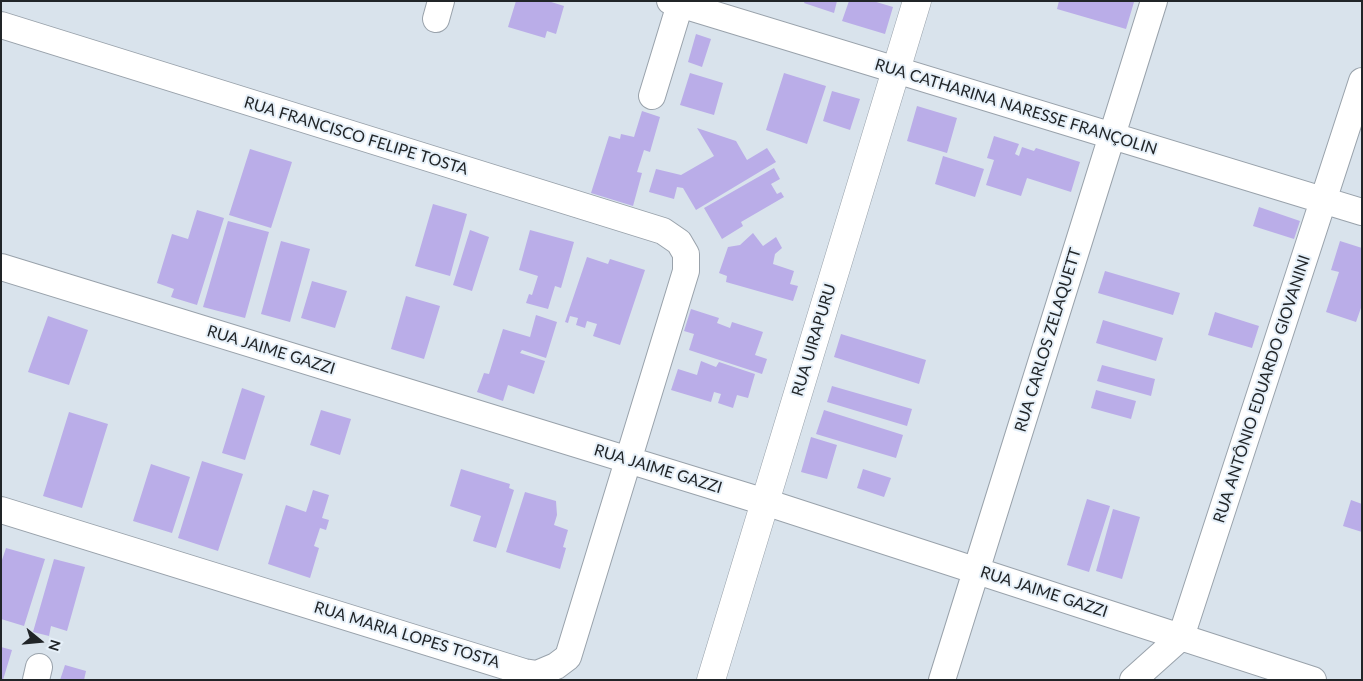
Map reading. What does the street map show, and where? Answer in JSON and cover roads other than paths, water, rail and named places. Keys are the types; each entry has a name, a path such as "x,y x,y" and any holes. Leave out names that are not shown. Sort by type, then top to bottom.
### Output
{"street":[{"name":"RUA UIRAPURU","path":"711,680 917,1"},
{"name":"RUA CARLOS ZELAQUETT","path":"942,680 1154,1"},
{"name":"RUA CATHARINA NARESSE FRANÇOLIN","path":"677,2 1362,212"},
{"path":"652,96 677,2"},
{"name":"RUA FRANCISCO FELIPE TOSTA","path":"1,25 663,231 679,242 686,254 686,272"},
{"name":"RUA ANTÔNIO EDUARDO GIOVANINI","path":"1134,680 1181,637 1362,81"},
{"name":"RUA JAIME GAZZI","path":"1,267 765,502 1313,680"},
{"name":"RUA MARIA LOPES TOSTA","path":"1,510 524,672 537,674 556,666 568,656 686,272"}]}
